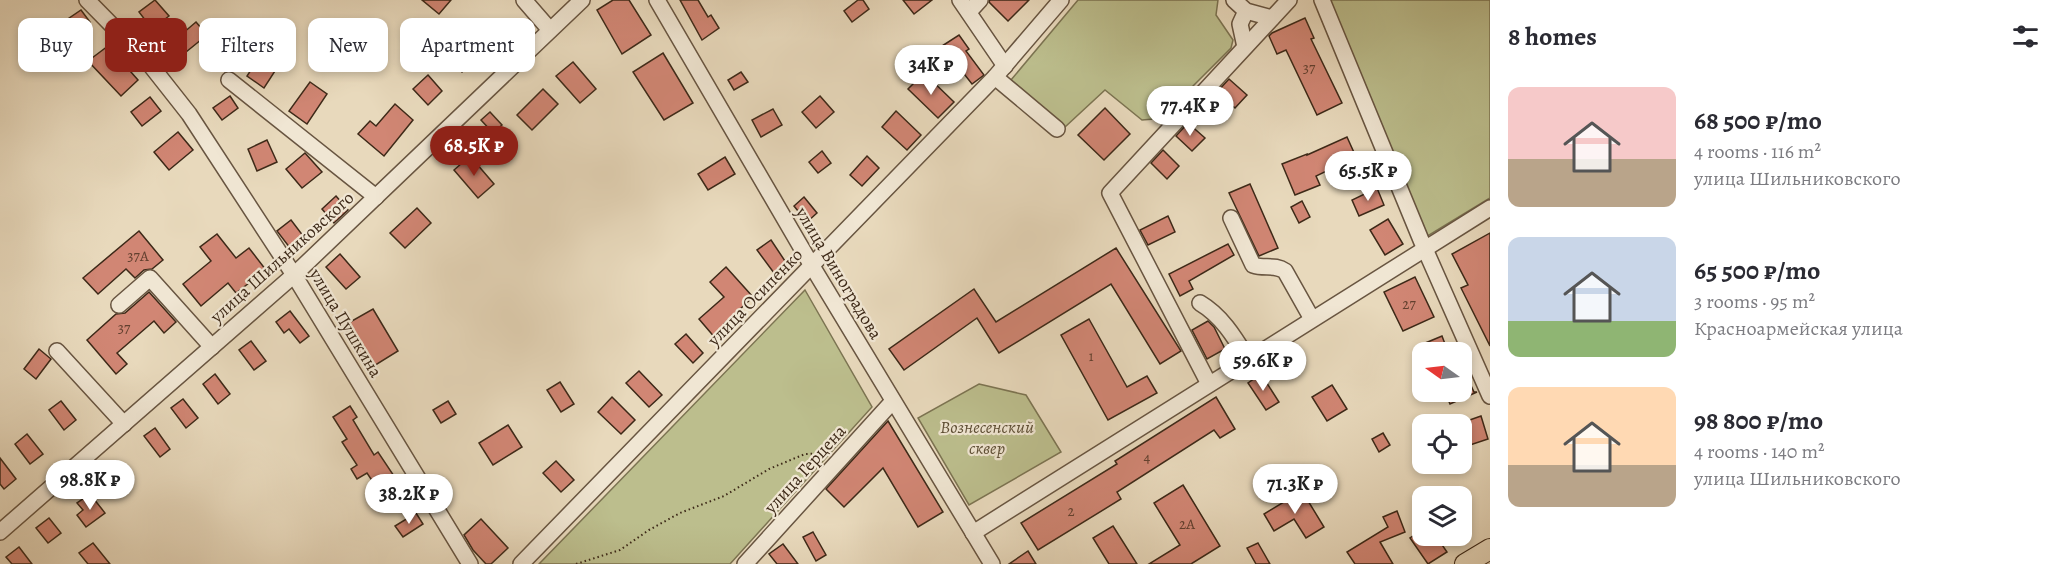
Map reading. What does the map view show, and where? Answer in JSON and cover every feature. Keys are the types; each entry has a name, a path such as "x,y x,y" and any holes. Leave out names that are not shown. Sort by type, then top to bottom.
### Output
{"main road":[{"path":"1465,564 1490,549"}],"street":[{"name":"улица Пушкина","path":"87,0 148,62 189,114 294,275 470,564"},
{"path":"524,0 550,30"},
{"name":"улица Шильниковского","path":"0,532 294,275 582,0"},
{"name":"улица Виноградова","path":"657,0 812,267 992,564"},
{"path":"980,0 964,6 1000,71 1057,129"},
{"name":"улица Осипенко","path":"520,564 812,267 1000,71 1061,0"},
{"path":"1234,0 1246,11 1272,18"},
{"path":"1209,384 1110,193 1289,0"},
{"path":"1322,0 1424,248 1490,396"},
{"path":"1245,47 1240,24 1246,11"},
{"path":"229,80 376,196"},
{"path":"973,533 1490,208"},
{"path":"1231,218 1252,265 1278,267 1286,271 1312,319"},
{"path":"118,305 150,278 212,347"},
{"path":"1200,303 1218,317 1248,359"},
{"path":"57,351 124,424"},
{"name":"улица Герцена","path":"745,564 893,401"}],"path":[{"path":"576,564 620,550 649,530 680,513 724,496 769,469 805,454 847,452"}],"green space":[{"path":"1078,0 1218,0 1216,15 1233,40 1231,48 1168,111 1154,119 1142,120 1105,90 1065,127 1011,80"},
{"path":"1322,0 1490,0 1490,198 1421,240"},
{"path":"805,290 872,407 730,564 539,564"},
{"name":"Вознесенский сквер","path":"979,384 1026,395 1061,452 969,505 918,418"}],"building":[{"path":"155,0 169,16 144,18 139,12"},
{"path":"422,0 451,0 439,14"},
{"path":"613,0 629,0 651,35 622,54 597,10"},
{"path":"680,0 698,0 708,17 711,15 719,28 702,40"},
{"path":"858,0 863,0 869,9 852,22 844,11"},
{"path":"903,0 932,0 914,14"},
{"path":"990,0 1029,0 1008,21 989,2"},
{"path":"81,10 87,18 69,18"},
{"path":"1305,18 1314,38 1311,39 1342,103 1317,115 1286,50 1277,54 1269,36"},
{"path":"196,22 199,26 199,41 187,51 187,30"},
{"path":"959,35 969,49 966,51 984,75 972,84 942,46"},
{"path":"105,48 105,72 131,72 138,80 121,96 93,66 93,57"},
{"path":"663,53 693,103 664,120 633,72"},
{"path":"573,62 596,89 580,103 556,76"},
{"path":"250,72 274,72 264,88 247,76"},
{"path":"741,72 748,82 734,90 728,80"},
{"path":"924,73 954,102 938,118 908,89"},
{"path":"428,75 442,91 428,105 413,89"},
{"path":"1229,79 1247,95 1235,108 1217,92"},
{"path":"310,82 327,94 307,124 289,111"},
{"path":"543,89 558,104 532,130 517,115"},
{"path":"230,96 238,108 222,120 213,108"},
{"path":"820,96 834,112 816,128 802,112"},
{"path":"150,97 161,111 142,126 131,112"},
{"path":"395,104 413,120 384,156 358,134 370,121 376,126"},
{"path":"1105,108 1130,134 1104,160 1078,135"},
{"path":"773,109 782,125 761,137 752,120"},
{"path":"896,111 921,135 907,150 882,127"},
{"path":"490,112 502,125 493,133 481,120"},
{"path":"1188,123 1205,138 1192,151 1176,136"},
{"path":"178,132 193,150 169,170 154,152"},
{"path":"1347,137 1356,157 1316,176 1320,185 1295,195 1282,164"},
{"path":"267,140 277,162 257,171 248,149"},
{"path":"1163,150 1179,166 1167,179 1151,163"},
{"path":"822,151 831,163 818,173 809,162"},
{"path":"305,153 322,172 302,188 286,169"},
{"path":"470,156 494,184 478,198 454,170"},
{"path":"867,156 879,168 862,186 850,175"},
{"path":"725,157 735,174 708,190 698,174"},
{"path":"1250,184 1278,248 1259,256 1229,193"},
{"path":"1377,188 1384,205 1359,216 1352,200"},
{"path":"336,196 348,210 334,223 322,209"},
{"path":"804,197 817,213 807,222 794,206"},
{"path":"1302,201 1310,217 1299,223 1291,207"},
{"path":"417,208 431,223 405,248 390,233"},
{"path":"1168,216 1175,232 1148,245 1140,230"},
{"path":"1388,219 1403,244 1385,255 1370,230"},
{"path":"291,220 304,237 290,248 277,231"},
{"path":"139,231 163,260 152,269 144,270 135,278 126,269 98,294 83,278"},
{"path":"1490,233 1490,346 1461,288 1468,285 1452,254"},
{"path":"217,234 236,258 249,248 266,270 236,293 228,283 201,306 183,284 211,261 200,247"},
{"path":"771,240 787,264 774,273 757,250"},
{"path":"1228,244 1234,255 1189,281 1193,289 1180,296 1169,274"},
{"path":"1116,248 1181,351 1160,364 1111,284 999,353 977,318 904,370 889,349 974,289 996,322"},
{"path":"340,254 360,277 346,289 326,267"},
{"path":"726,267 753,297 724,324 728,328 716,339 699,319 724,297 710,282"},
{"path":"1415,277 1434,317 1403,331 1384,292"},
{"path":"149,292 176,322 164,333 154,321 117,353 127,364 116,374 87,340 116,314 125,313"},
{"path":"373,309 398,351 369,369 343,326"},
{"path":"290,311 309,336 300,343 289,329 284,333 276,322"},
{"path":"1089,319 1127,387 1147,376 1157,393 1108,420 1061,335"},
{"path":"1208,321 1214,327 1225,349 1207,359 1192,330"},
{"path":"686,334 703,353 693,363 675,344"},
{"path":"1442,336 1444,342 1428,342"},
{"path":"251,341 266,361 254,370 239,350"},
{"path":"39,349 51,359 36,379 24,369"},
{"path":"639,371 662,395 649,407 626,383"},
{"path":"215,374 230,394 218,404 203,384"},
{"path":"1261,374 1279,402 1266,410 1248,383"},
{"path":"560,382 574,404 561,412 547,390"},
{"path":"1332,385 1347,409 1327,421 1312,397"},
{"path":"612,397 635,420 621,434 598,412"},
{"path":"1216,397 1235,429 1220,438 1214,430 1117,492 1121,499 1038,550 1021,523 1117,464 1115,461"},
{"path":"183,399 198,418 186,428 171,408"},
{"path":"61,401 76,420 64,430 49,410"},
{"path":"448,401 456,414 441,423 433,410"},
{"path":"350,406 357,417 353,420 374,455 378,452 400,485 383,497 367,473 357,479 351,469 357,465 342,442 347,439 333,417"},
{"path":"1481,416 1488,439 1472,444 1472,419"},
{"path":"888,421 943,512 918,527 883,468 844,507 826,489"},
{"path":"508,425 522,447 493,465 479,443"},
{"path":"155,428 170,449 160,457 144,436"},
{"path":"1383,433 1390,445 1379,452 1372,439"},
{"path":"27,434 43,454 30,464 15,444"},
{"path":"0,458 16,479 4,489 0,484"},
{"path":"556,461 574,480 561,492 543,473"},
{"path":"119,462 133,480 121,489 108,471"},
{"path":"1183,485 1220,546 1191,564 1149,564 1180,545 1154,503"},
{"path":"1302,491 1324,527 1306,538 1294,519 1274,531 1264,514"},
{"path":"90,494 105,513 86,527 77,515 83,510 77,503"},
{"path":"1397,511 1405,532 1380,542 1393,564 1355,564 1347,552 1388,527 1383,517"},
{"path":"416,513 423,524 403,537 395,526"},
{"path":"49,518 61,533 48,543 36,528"},
{"path":"481,519 508,548 491,564 486,564 473,550 464,535"},
{"path":"1113,526 1137,564 1109,564 1093,538"},
{"path":"813,532 826,555 816,561 803,537"},
{"path":"93,543 110,564 88,564 79,553"},
{"path":"1258,543 1270,564 1256,564 1247,548"},
{"path":"783,544 798,564 777,564 769,554"},
{"path":"1416,546 1443,546 1447,552 1428,564"},
{"path":"19,547 32,564 12,564 6,557"},
{"path":"1028,551 1036,564 1009,564"}]}
